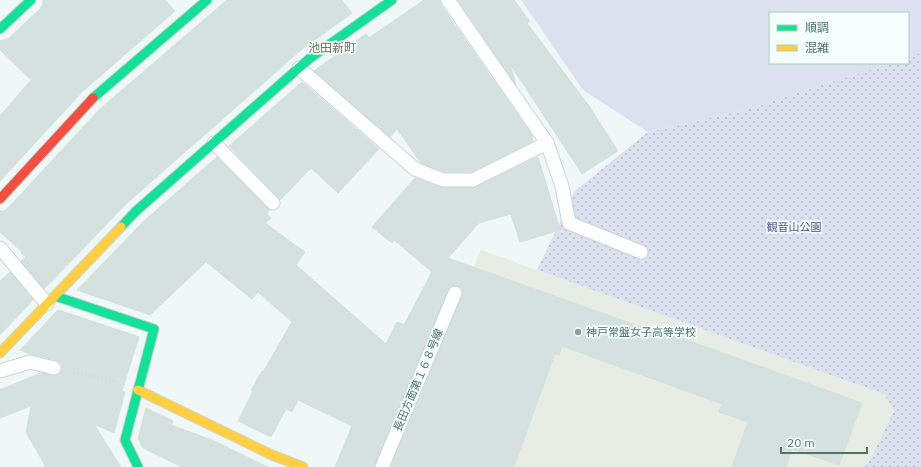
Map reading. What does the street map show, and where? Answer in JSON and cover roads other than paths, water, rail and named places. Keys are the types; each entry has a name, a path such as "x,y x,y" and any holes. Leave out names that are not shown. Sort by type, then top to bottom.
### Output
{"street":[{"path":"0,29 32,0"},
{"path":"0,199 91,100 207,0"},
{"path":"0,353 135,212 309,59 392,0"},
{"path":"51,300 154,329 125,440 138,467"},
{"path":"139,389 272,455 303,467"}],"lane":[{"path":"448,0 547,143 562,186 569,223 641,252"},
{"path":"299,68 415,169 443,180 473,180 547,143"},
{"path":"214,143 273,203"},
{"path":"0,248 51,300"},
{"name":"長田方面第１６８号線","path":"382,467 455,293"},
{"path":"0,371 30,362 54,368"}],"place":[{"name":"神戸常盤女子高等学校","path":"578,332"}],"district":[{"name":"池田新町","path":"332,47"}],"park label":[{"name":"観音山公園","path":"794,227"}]}
